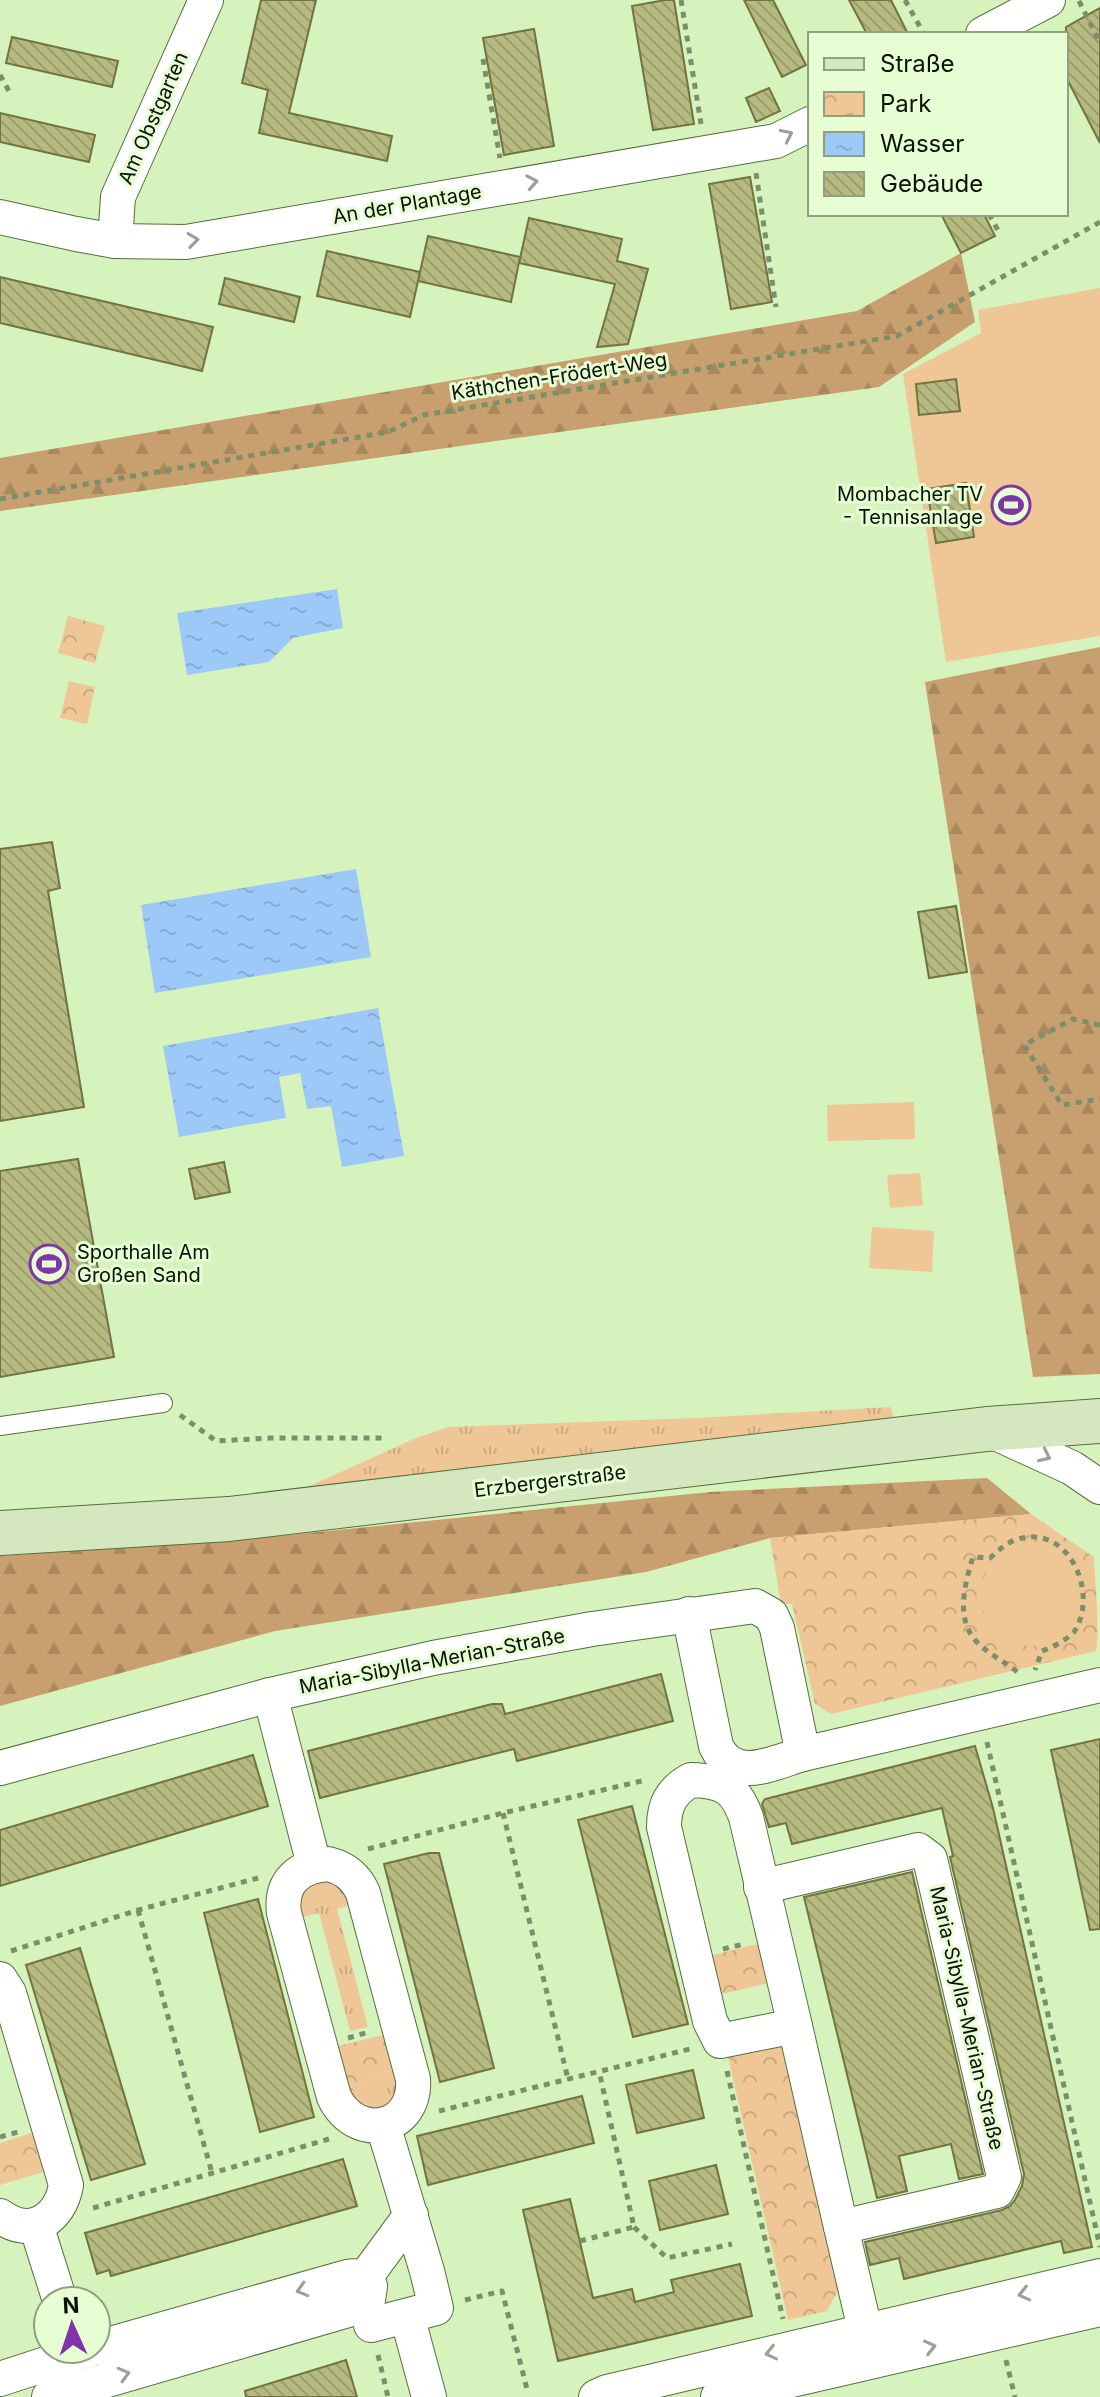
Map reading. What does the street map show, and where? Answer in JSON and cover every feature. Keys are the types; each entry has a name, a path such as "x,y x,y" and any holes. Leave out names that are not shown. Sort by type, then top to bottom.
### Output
{"main road":[{"name":"Erzbergerstraße","path":"0,1533 229,1519 987,1429 1100,1421"}],"street":[{"name":"Am Obstgarten","path":"115,241 118,197 206,0"},
{"path":"987,32 1048,0"},
{"name":"An der Plantage","path":"0,217 115,241 186,242 776,141 808,125"},
{"path":"987,1429 1072,1468 1100,1487"},
{"name":"Maria-Sibylla-Merian-Straße","path":"0,1768 270,1695 433,1658 689,1614 755,1606 771,1615 777,1628 803,1754"},
{"path":"689,1614 716,1746 724,1774 746,1817 869,2346"},
{"path":"795,2026 720,2041 710,2021 664,1827 664,1812 674,1792 691,1780 754,1768 1100,1685"},
{"name":"Maria-Sibylla-Merian-Straße","path":"270,1695 316,1871"},
{"name":"Maria-Sibylla-Merian-Straße","path":"761,1887 918,1850 930,1859 1004,2177 997,2191 841,2227"},
{"name":"Maria-Sibylla-Merian-Straße","path":"316,1871 352,1876 363,1893 399,2025 414,2087 406,2109 383,2125 356,2123 340,2109 334,2097 284,1913 284,1897 316,1871"},
{"path":"0,2216 9,2223 36,2225 59,2207 65,2177 3,1965"},
{"path":"383,2125 411,2215 429,2397"},
{"path":"112,2352 362,2306 370,2293 370,2286 364,2279 411,2215"},
{"path":"36,2225 55,2285"},
{"path":"718,2397 869,2346 1100,2276"},
{"path":"596,2397 607,2392 869,2346 1100,2309"},
{"path":"371,2325 421,2312"},
{"path":"0,2379 54,2365"},
{"path":"49,2397 78,2365"}],"lane":[{"path":"0,1426 163,1403"}],"path":[{"path":"681,0 705,153"},
{"path":"905,0 923,32"},
{"path":"1079,0 1100,43"},
{"path":"483,59 505,187"},
{"path":"0,75 9,91"},
{"path":"752,144 776,307"},
{"path":"990,216 1000,234"},
{"name":"Käthchen-Frödert-Weg","path":"0,499 388,432 424,415 897,336 1100,222"},
{"path":"1100,1025 1073,1019 1024,1045 1062,1105 1100,1099"},
{"path":"163,1403 216,1441 297,1437 382,1438"},
{"path":"1021,1674 979,1645 973,1636 967,1626 964,1585 973,1557 990,1558 1014,1540 1035,1537 1048,1540 1072,1554 1080,1563 1090,1594 1081,1623 1055,1646 1042,1651 1035,1671"},
{"path":"986,1739 1100,2248"},
{"path":"3,1965 138,1910 272,1875 316,1871 360,1851 503,1813 651,1779 674,1792"},
{"path":"503,1813 568,2079"},
{"path":"138,1910 212,2173"},
{"path":"695,1956 773,1937"},
{"path":"320,2045 399,2025"},
{"path":"437,2112 720,2041 785,2327"},
{"path":"599,2071 634,2227 667,2258 732,2244"},
{"path":"90,2209 383,2125"},
{"path":"580,2241 634,2227"},
{"path":"421,2312 502,2291 527,2389"},
{"path":"1005,2355 1015,2397"}],"green space":[{"path":"961,253 975,322 879,387 0,511 0,458 857,311"},
{"name":"Mombacher TV - Tennisanlage","path":"1100,288 1100,636 946,662 903,374 981,333 978,310"},
{"path":"68,616 105,626 95,663 58,653"},
{"path":"1100,647 1100,1374 1033,1377 925,682"},
{"path":"69,681 95,687 87,724 60,718"},
{"path":"914,1102 915,1139 828,1141 827,1105"},
{"path":"920,1173 923,1205 890,1208 887,1175"},
{"path":"872,1227 934,1231 932,1272 869,1268"},
{"path":"890,1407 895,1420 303,1489 416,1438 448,1427"},
{"path":"987,1478 1031,1514 770,1538 646,1572 275,1631 0,1706 0,1556 230,1541 710,1492"},
{"path":"1031,1514 1094,1557 1096,1651 831,1714 815,1704 792,1604 781,1604 770,1538"},
{"path":"1032,1544 1061,1552 1075,1566 1083,1595 1075,1624 1061,1638 1032,1646 1003,1638 989,1624 981,1595 989,1566 1003,1552"},
{"path":"327,1877 357,1903 337,1909 368,2027 350,2031 319,1913 298,1918 303,1890"},
{"path":"762,1943 772,1982 714,1996 705,1957"},
{"path":"391,2033 401,2072 343,2087 334,2047"},
{"path":"777,2038 789,2053 841,2285 827,2311 788,2320 726,2048"},
{"path":"401,2072 396,2101 368,2112 343,2087"},
{"path":"38,2131 50,2170 0,2185 0,2143"}],"water":[{"path":"337,589 343,628 293,638 269,662 187,675 177,613"},
{"path":"356,869 371,957 155,993 141,905"},
{"path":"378,1008 404,1156 342,1167 331,1106 307,1109 300,1073 279,1077 286,1118 179,1137 163,1046"}],"building":[{"path":"261,0 316,0 289,113 392,136 387,161 259,133 268,90 242,83"},
{"path":"674,0 694,124 653,130 632,6"},
{"path":"744,0 773,0 806,65 782,77"},
{"path":"849,0 891,0 907,32 866,32"},
{"path":"1100,8 1100,143 1068,81 1066,27"},
{"path":"534,29 554,146 504,155 483,38"},
{"path":"12,37 118,61 112,87 6,63"},
{"path":"769,88 780,111 756,122 746,98"},
{"path":"0,113 95,135 89,162 0,142"},
{"path":"750,177 772,302 731,309 709,184"},
{"path":"942,216 985,216 995,236 961,253"},
{"path":"529,218 622,239 617,261 648,269 628,344 597,347 615,284 519,263"},
{"path":"428,236 520,257 511,302 418,281"},
{"path":"327,251 420,272 410,317 317,296"},
{"path":"0,277 213,327 202,371 0,323"},
{"path":"225,278 300,297 294,322 219,304"},
{"path":"956,379 960,411 919,415 916,384"},
{"path":"966,483 974,537 936,543 927,489"},
{"path":"52,842 60,888 48,891 84,1107 0,1121 0,849"},
{"path":"956,906 967,972 929,978 918,912"},
{"name":"Sporthalle Am Großen Sand","path":"78,1159 114,1357 0,1377 0,1171"},
{"path":"224,1162 230,1192 195,1199 189,1169"},
{"path":"661,1674 673,1721 517,1761 514,1749 320,1798 308,1751 492,1704 502,1704 505,1714"},
{"path":"1100,1739 1100,1929 1090,1930 1051,1750"},
{"path":"975,1746 993,1808 1092,2247 1064,2253 1061,2241 904,2279 899,2258 870,2265 865,2242 1002,2210 1015,2200 1024,2174 950,1857 953,1856 942,1808 792,1844 786,1823 769,1827 762,1804 765,1799"},
{"path":"253,1755 268,1806 0,1886 0,1830"},
{"path":"632,1806 688,2024 633,2037 578,1820"},
{"path":"439,1853 494,2068 440,2082 384,1864"},
{"path":"912,1872 983,2174 959,2179 951,2144 899,2156 907,2191 877,2198 804,1897"},
{"path":"258,1899 314,2117 260,2132 204,1913"},
{"path":"80,1948 145,2164 91,2180 26,1965"},
{"path":"693,2070 704,2118 637,2133 626,2085"},
{"path":"582,2096 594,2143 428,2185 417,2136"},
{"path":"343,2159 357,2206 111,2276 109,2270 97,2274 85,2233"},
{"path":"716,2165 728,2214 660,2230 649,2181"},
{"path":"570,2199 593,2298 632,2289 635,2302 674,2292 671,2280 740,2264 752,2316 558,2361 523,2210"},
{"path":"346,2360 357,2397 246,2397 245,2391"}],"place":[{"name":"Mombacher TV - Tennisanlage","path":"1011,505"},
{"name":"Sporthalle Am Großen Sand","path":"49,1264"}]}
